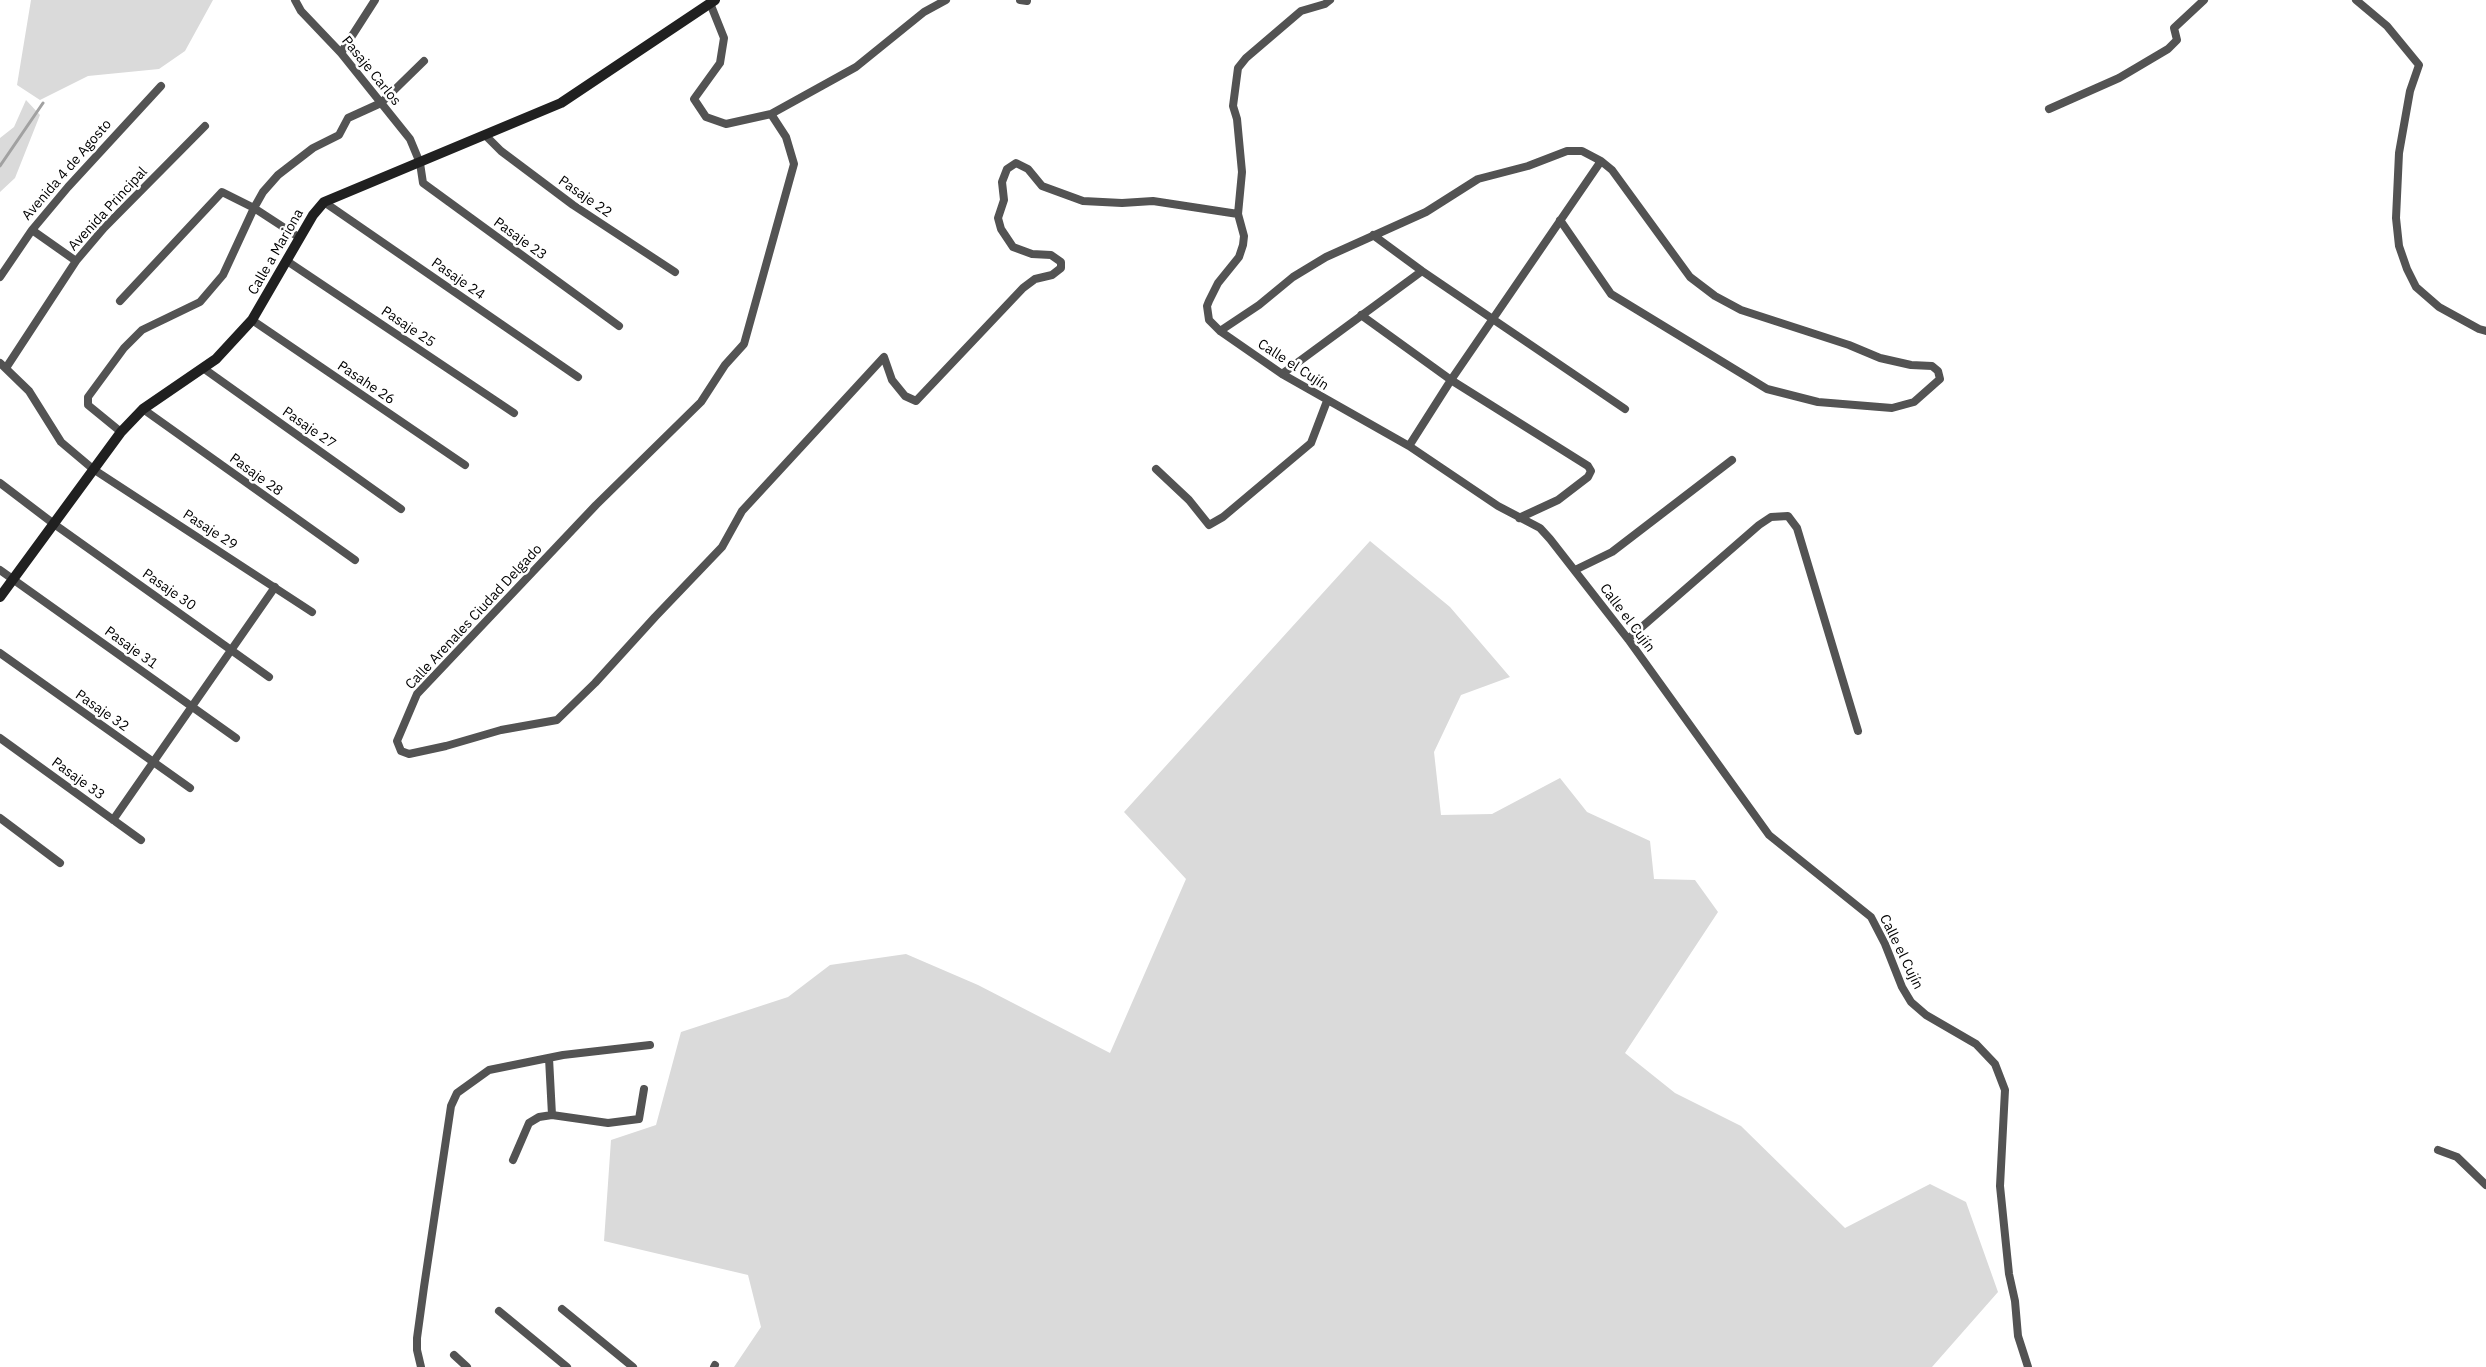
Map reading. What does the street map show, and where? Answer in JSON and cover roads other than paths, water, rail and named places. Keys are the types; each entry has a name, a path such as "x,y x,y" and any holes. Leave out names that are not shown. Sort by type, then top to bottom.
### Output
{"main road":[{"path":"324,202 420,163 574,96 712,2"},
{"name":"Calle a Mariona","path":"0,597 121,432 143,409 203,368 232,345 252,320 313,215 324,202"}],"street":[{"name":"Pasaje Carlos","path":"295,0 301,11 341,53 410,139 420,163"},
{"path":"341,53 375,0"},
{"path":"712,2 724,38 720,63 694,99 698,108 706,117 726,124 771,114 856,67 924,12 946,0"},
{"name":"Calle el Cujín","path":"1330,0 1325,4 1301,11 1246,58 1238,68 1233,106 1237,119 1242,172 1238,214 1244,236 1239,256 1218,283 1207,306 1209,320 1220,331 1282,374 1409,446 1519,518 1540,528 1628,639 1769,835 1871,918 1885,944 1902,987 1911,1002 1926,1015 1976,1044 1999,1071 2005,1090 2000,1186 2018,1336 2028,1367"},
{"path":"2049,109 2119,78 2168,49 2177,40 2174,28 2204,0"},
{"path":"2357,0 2387,26 2419,65 2410,91 2399,153 2396,218 2399,246 2407,269 2416,287 2439,307 2479,329 2486,330"},
{"path":"121,432 93,412 88,405 88,397 124,348 142,330 200,302 214,288 232,258 263,192 278,175 313,148 339,135 348,118 381,103 424,61"},
{"name":"Avenida 4 de Agosto","path":"0,277 32,230 74,180 161,86"},
{"name":"Calle Arenales Ciudad Delgado","path":"771,114 786,137 794,164 744,344 726,365 701,402 596,505 417,694 398,741 401,750 409,754 502,730 557,720 595,683 722,547 742,510 884,357 892,380 905,396 916,401 1024,288 1035,279 1052,275 1061,268 1060,262 1051,255 1032,254 1013,247 1001,229 998,218 1004,200 1002,182 1007,169 1016,163 1028,169 1042,186 1082,201 1122,203 1153,201 1238,214"},
{"name":"Avenida Principal","path":"3,366 76,261 104,228 205,126"},
{"name":"Pasaje 22","path":"485,135 501,151 573,205 675,272"},
{"path":"1220,331 1259,305 1293,277 1326,257 1426,212 1478,179 1528,166 1567,151 1582,152 1601,161 1612,170 1690,277 1715,296 1741,310 1849,345 1880,358 1911,366 1932,366 1938,371 1940,379 1914,402 1892,408 1818,402 1767,388 1611,294 1560,220"},
{"path":"1409,446 1451,380 1601,161"},
{"name":"Pasaje 23","path":"420,163 423,183 619,326"},
{"path":"120,301 222,192 254,208 300,238"},
{"name":"Pasaje 24","path":"324,202 578,377"},
{"path":"32,230 76,261"},
{"path":"1373,235 1422,271 1625,409"},
{"name":"Pasaje 25","path":"287,262 514,412"},
{"path":"1282,374 1422,271"},
{"path":"1361,315 1451,380 1588,466 1591,471 1588,477 1558,500 1519,518"},
{"name":"Pasahe 26","path":"252,320 465,466"},
{"name":"Pasaje 29","path":"3,366 29,390 61,442 93,469 312,612"},
{"name":"Pasaje 27","path":"203,368 401,509"},
{"path":"1156,468 1189,500 1209,525 1223,518 1311,443 1327,401"},
{"name":"Pasaje 28","path":"143,409 355,560"},
{"path":"1575,570 1612,552 1732,460"},
{"name":"Pasaje 30","path":"0,483 54,524 269,678"},
{"path":"1628,639 1759,525 1771,517 1788,516 1797,528 1803,545 1858,731"},
{"name":"Pasaje 31","path":"0,570 236,738"},
{"path":"113,820 275,587"},
{"name":"Pasaje 32","path":"0,654 190,788"},
{"name":"Pasaje 33","path":"0,738 141,840"},
{"path":"0,818 60,863"},
{"path":"421,1367 417,1350 417,1338 451,1106 457,1092 490,1070 549,1058 650,1045"},
{"path":"549,1058 552,1115"},
{"path":"513,1160 529,1123 552,1115 608,1123 639,1119 644,1089"},
{"path":"2438,1150 2457,1156 2486,1185"},
{"path":"562,1309 632,1367"},
{"path":"499,1310 567,1367"},
{"path":"454,1355 467,1367"}],"waterway":[{"path":"0,166 43,103"}]}
